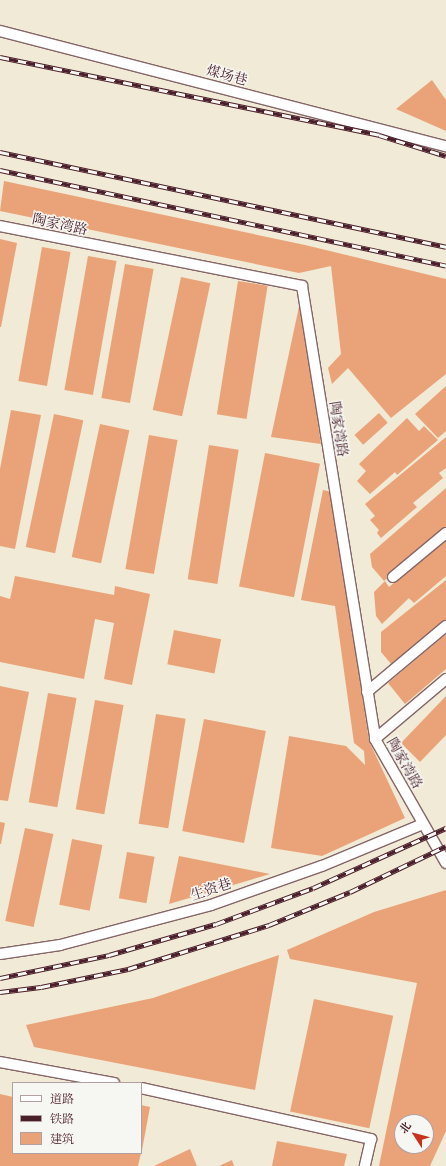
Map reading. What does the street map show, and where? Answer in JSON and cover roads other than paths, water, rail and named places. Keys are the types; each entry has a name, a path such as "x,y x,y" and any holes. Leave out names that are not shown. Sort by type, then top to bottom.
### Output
{"street":[{"name":"煤场巷","path":"0,31 446,146"},
{"name":"陶家湾路","path":"0,226 302,286 375,739 446,863"},
{"path":"393,577 446,533"},
{"path":"367,692 446,626"},
{"path":"375,739 446,679"},
{"name":"生资巷","path":"0,954 60,945 211,906 322,866 423,824"},
{"path":"0,1062 109,1082"},
{"path":"142,1088 371,1139 365,1166"}],"railway":[{"path":"0,57 379,135 446,156"},
{"path":"0,152 446,247"},
{"path":"0,170 446,266"},
{"path":"0,978 109,955 216,924 313,888 446,828"},
{"path":"0,992 41,987 128,969 269,925 350,892 446,846"}]}
